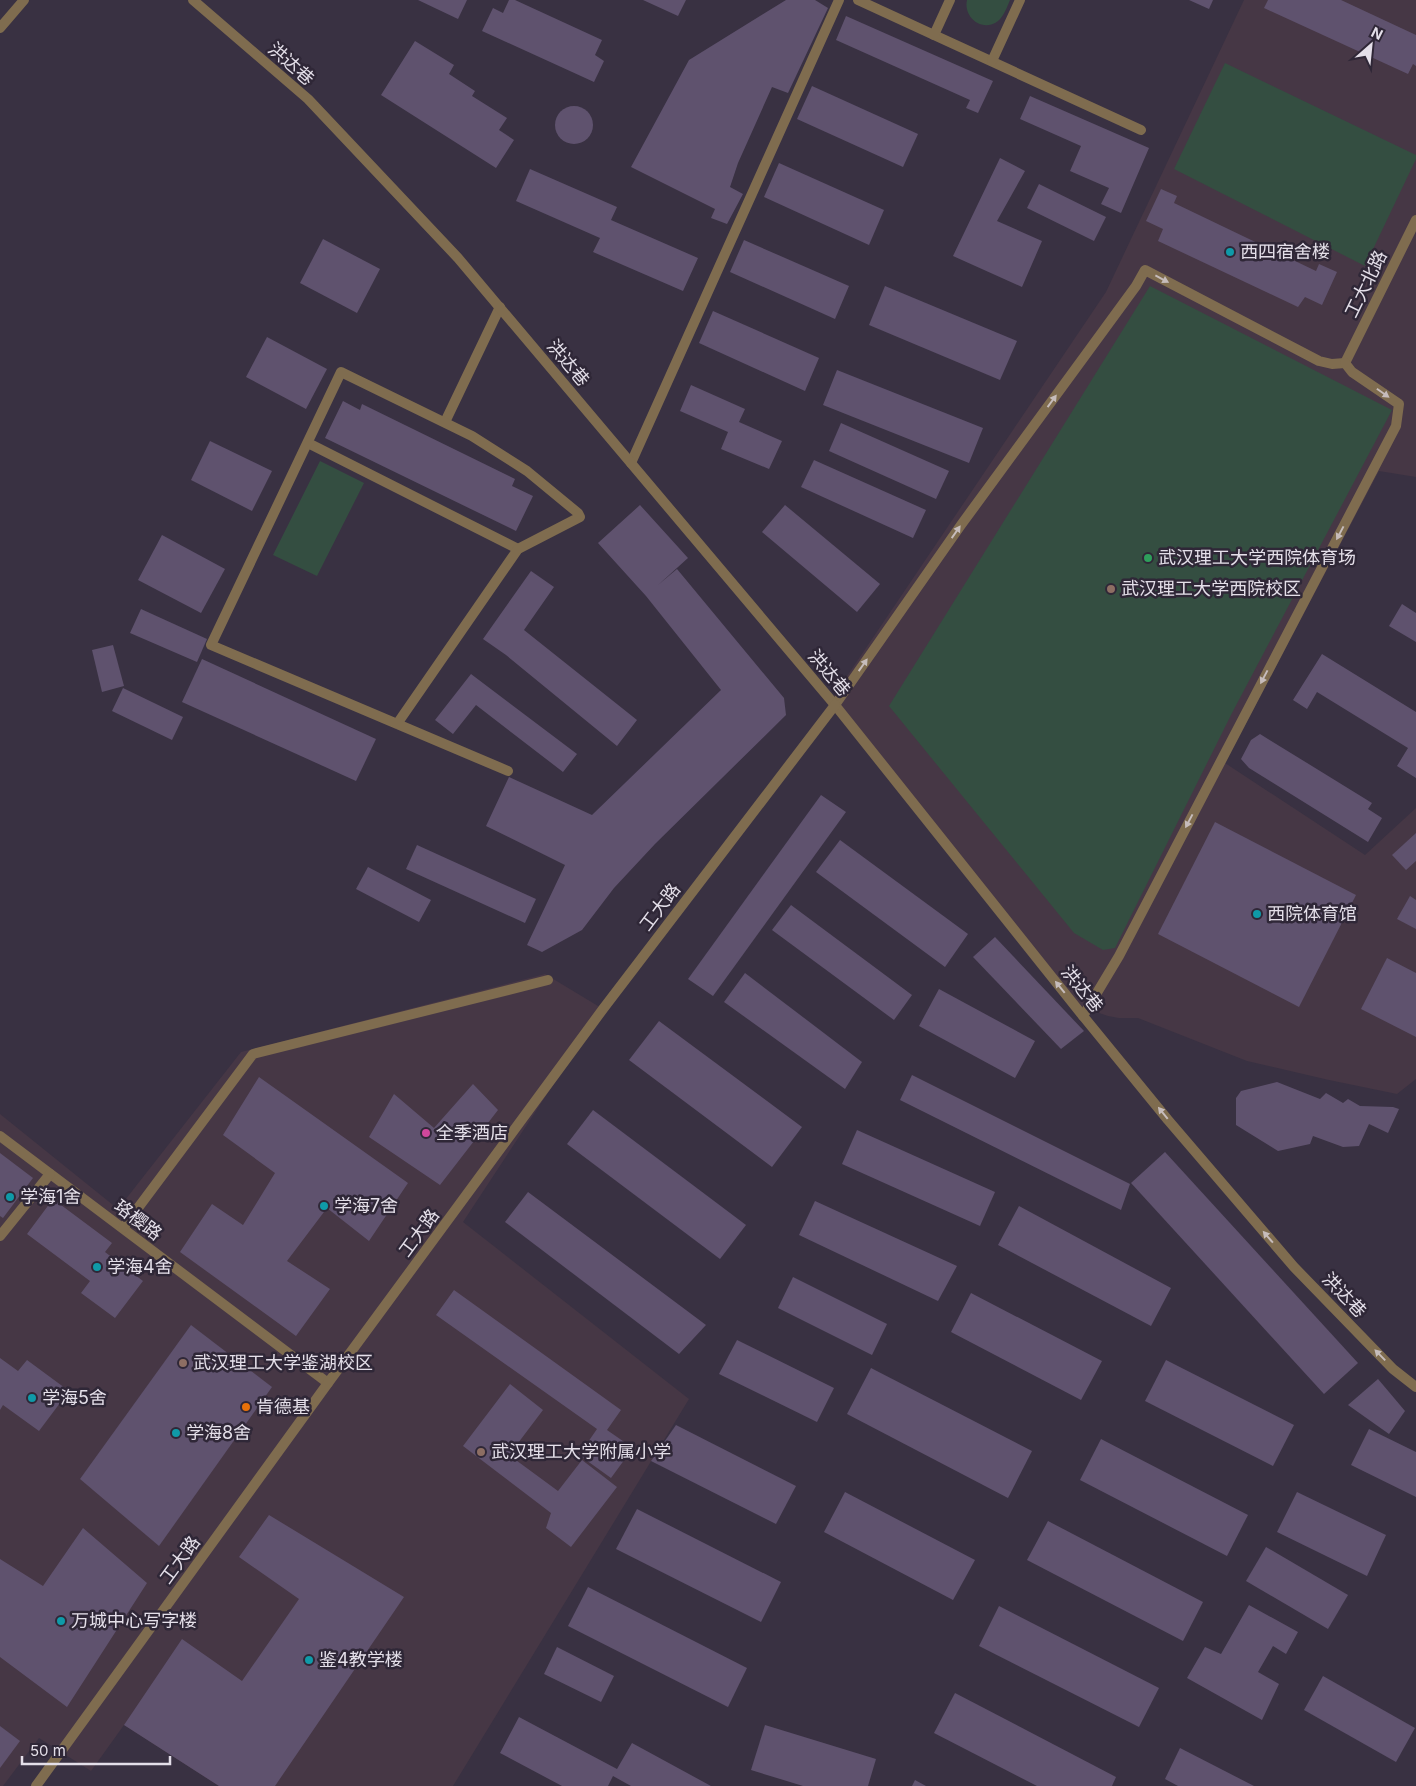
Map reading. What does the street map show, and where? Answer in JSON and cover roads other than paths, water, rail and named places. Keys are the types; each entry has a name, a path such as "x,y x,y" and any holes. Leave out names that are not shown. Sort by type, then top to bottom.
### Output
{"street":[{"path":"0,28 24,0"},
{"name":"洪达巷","path":"193,0 308,99 458,258 835,705 1168,1120 1294,1267 1393,1369 1416,1388"},
{"path":"631,463 839,0"},
{"path":"858,0 1141,130"},
{"path":"934,35 950,0"},
{"path":"992,61 1020,0"},
{"name":"工大北路","path":"1345,363 1416,220"},
{"name":"工大路","path":"36,1786 328,1383 603,1009 835,705 961,525 1136,286 1145,270 1318,361 1332,364 1345,363"},
{"path":"445,422 500,307"},
{"path":"1083,1016 1119,956 1396,426 1398,404 1352,372 1345,363"},
{"path":"397,724 518,549 580,517 578,513 527,471 472,436 341,372 211,645 397,724 508,771"},
{"path":"308,443 518,549"},
{"path":"122,1228 253,1054 548,980"},
{"name":"珞樱路","path":"0,1136 328,1383"},
{"path":"0,1236 50,1174"}],"place":[{"name":"西四宿舍楼","path":"1230,252"},
{"name":"武汉理工大学西院体育场","path":"1148,558"},
{"name":"武汉理工大学西院校区","path":"1111,589"},
{"name":"西院体育馆","path":"1257,914"},
{"name":"全季酒店","path":"426,1133"},
{"name":"学海1舍","path":"10,1197"},
{"name":"学海7舍","path":"324,1206"},
{"name":"学海4舍","path":"97,1267"},
{"name":"武汉理工大学鉴湖校区","path":"183,1363"},
{"name":"学海5舍","path":"32,1398"},
{"name":"肯德基","path":"246,1407"},
{"name":"学海8舍","path":"176,1433"},
{"name":"武汉理工大学附属小学","path":"481,1452"},
{"name":"万城中心写字楼","path":"61,1621"},
{"name":"鉴4教学楼","path":"309,1660"}]}
